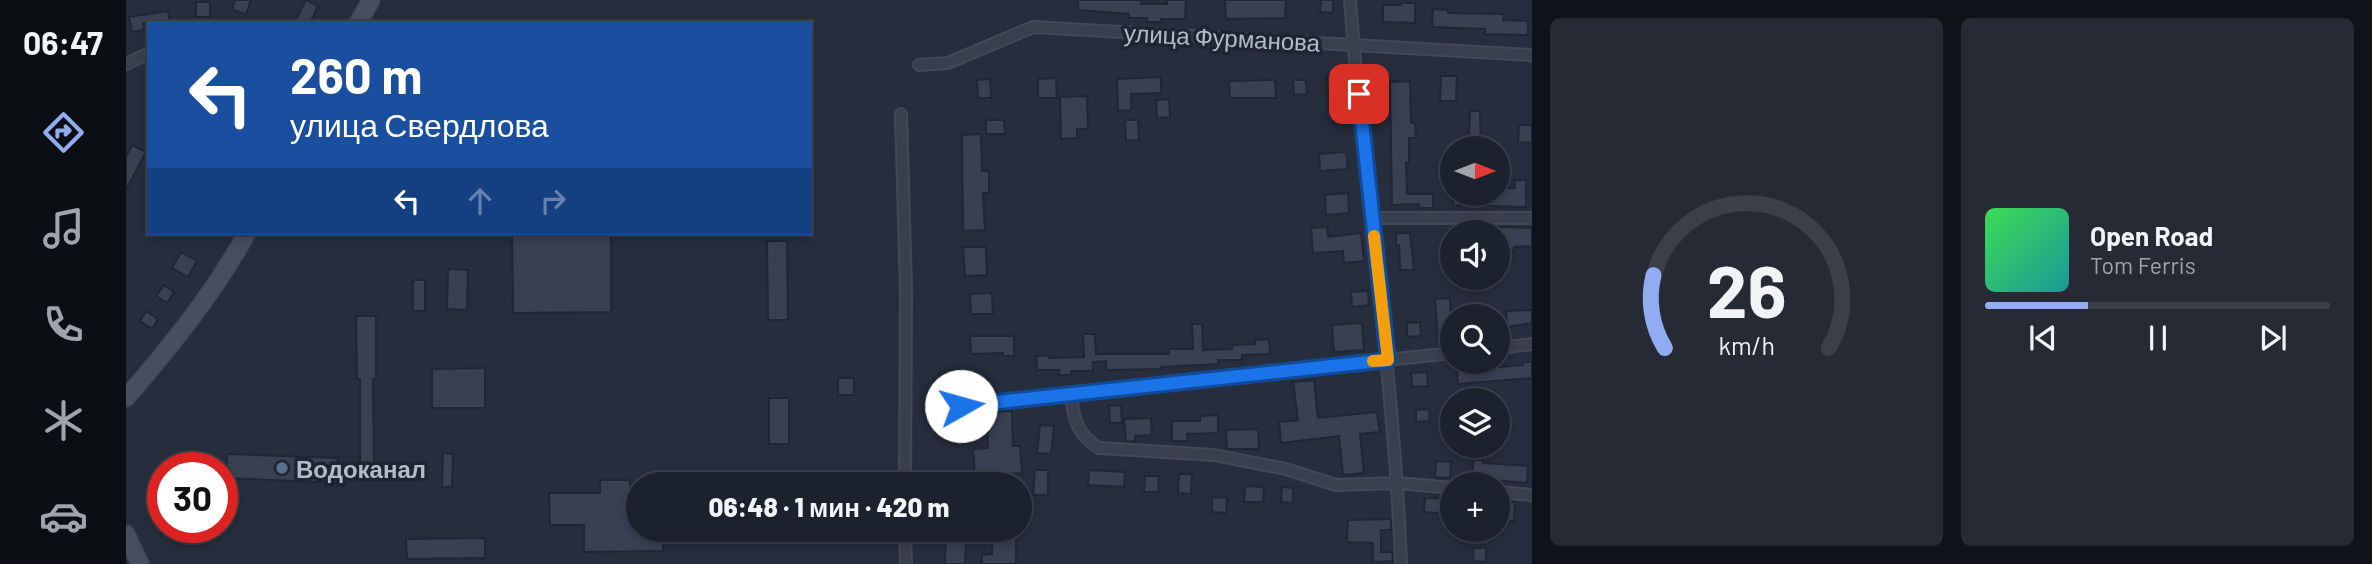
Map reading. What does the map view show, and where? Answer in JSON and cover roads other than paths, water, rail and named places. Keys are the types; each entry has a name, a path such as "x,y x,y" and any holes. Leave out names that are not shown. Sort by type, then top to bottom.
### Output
{"main road":[{"path":"359,21 371,0"},
{"path":"126,398 164,354 227,270 246,235"},
{"path":"126,534 140,564"}],"street":[{"path":"1350,0 1388,360 1398,483 1401,564"},
{"name":"улица Фурманова","path":"919,65 948,63 1033,27 1532,55"},
{"path":"126,65 147,54"},
{"path":"901,114 906,289 905,472"},
{"path":"1372,218 1532,218"},
{"path":"1510,347 1532,344"},
{"path":"961,406 1440,354"},
{"path":"1071,393 1076,426 1087,441 1099,448 1214,454 1286,469 1336,485 1398,483 1440,487"},
{"path":"1510,493 1532,495"},
{"path":"905,542 905,564"}],"place":[{"name":"Водоканал","path":"282,468"}]}
